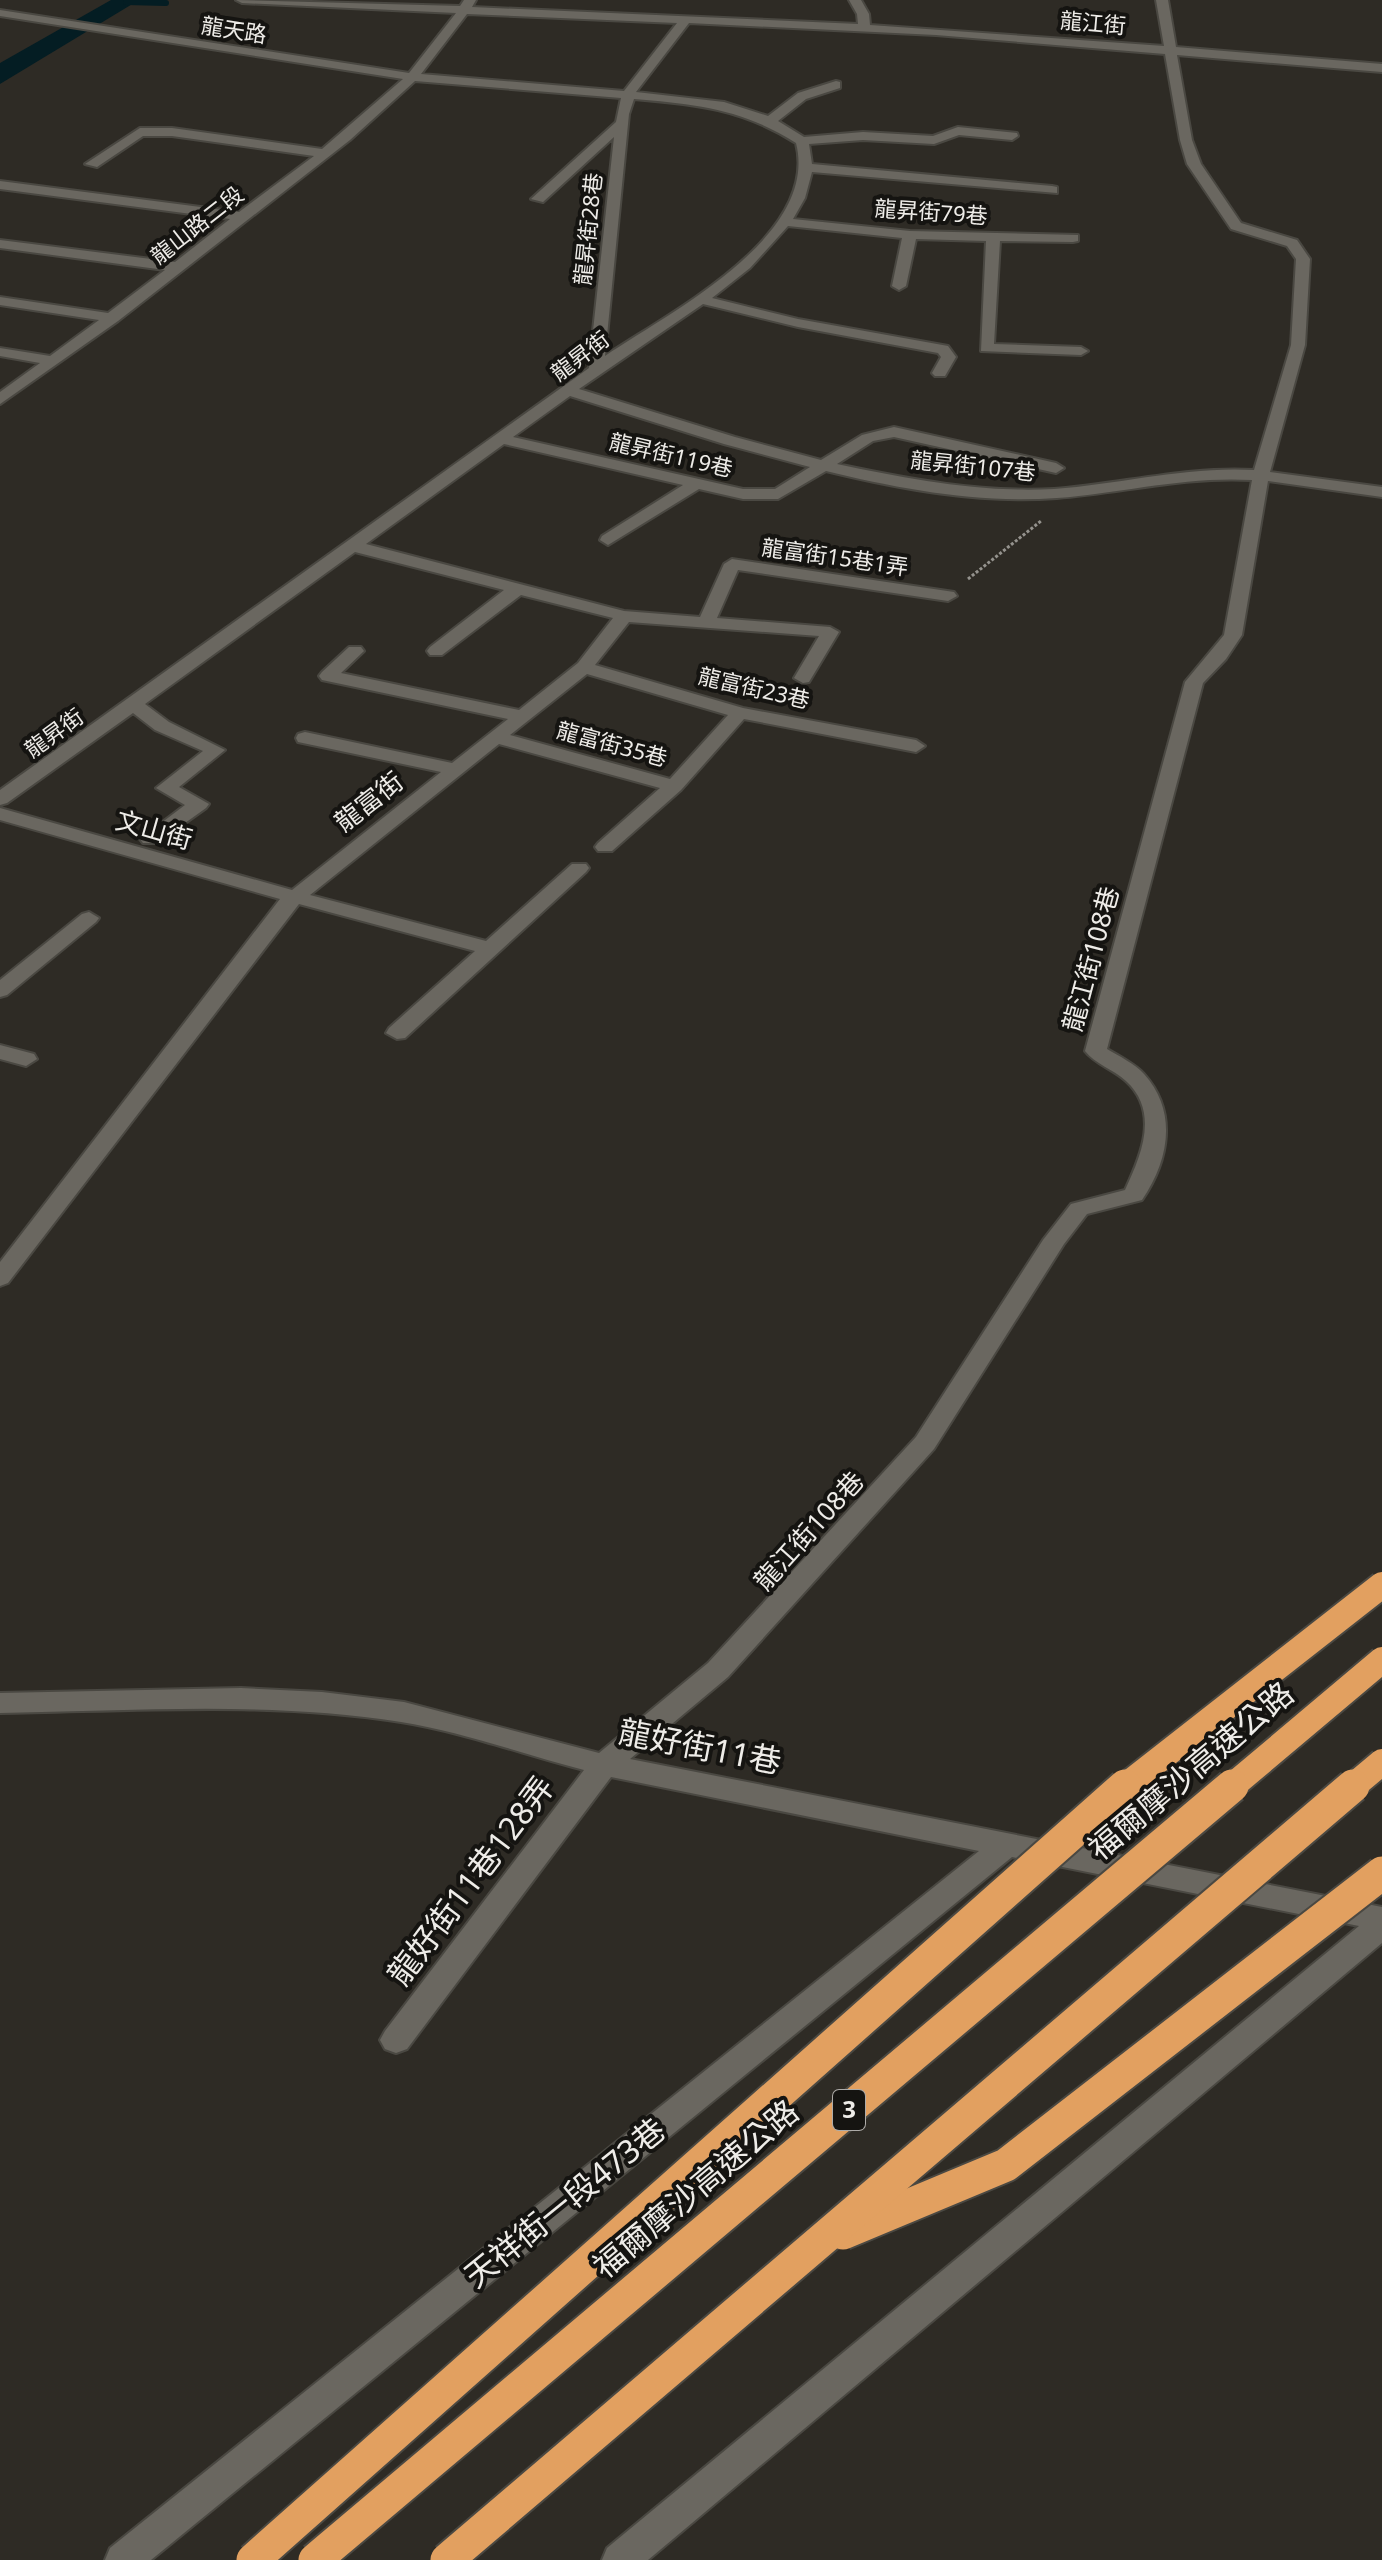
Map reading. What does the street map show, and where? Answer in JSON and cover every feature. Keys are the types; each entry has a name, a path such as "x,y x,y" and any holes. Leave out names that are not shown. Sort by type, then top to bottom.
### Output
{"highway":[{"path":"253,2560 1138,1775 1382,1585"},
{"name":"福爾摩沙高速公路","path":"315,2560 1382,1660"},
{"path":"447,2560 826,2240 972,2110 1382,1762"},
{"path":"826,2240 1006,2165 1382,1873"}],"street":[{"name":"龍江街","path":"242,0 468,4 588,17 864,27 1382,68"},
{"path":"468,4 491,0"},
{"path":"588,17 605,0"},
{"path":"855,0 863,14 864,27"},
{"name":"龍江街108巷","path":"604,1765 718,1670 852,1526 925,1443 1055,1240 1079,1209 1134,1195 1156,1147 1154,1106 1135,1077 1096,1051 1194,682 1220,655 1233,635 1260,478 1298,345 1303,259 1292,243 1236,226 1194,164 1186,140 1162,0"},
{"name":"龍山路二段","path":"0,399 113,318 243,217 414,77 468,4"},
{"name":"龍天路","path":"0,13 414,77"},
{"path":"629,93 685,21"},
{"path":"414,77 629,93 724,106 770,121 802,141 863,136 934,140 958,131 1012,136"},
{"path":"770,121 802,96 836,85"},
{"name":"龍昇街28巷","path":"596,370 622,123 629,93"},
{"path":"538,199 622,123"},
{"path":"92,164 140,132 172,132 323,153"},
{"path":"802,141 808,168 1052,190"},
{"name":"龍昇街","path":"0,799 699,299 761,250 786,222 808,168"},
{"path":"0,185 243,217"},
{"name":"龍昇街79巷","path":"786,222 910,235 993,239 1073,238"},
{"path":"899,286 910,235"},
{"path":"993,239 986,348 1081,351"},
{"path":"0,244 178,267"},
{"path":"699,299 798,323 943,349 949,357 940,373"},
{"path":"0,301 113,318"},
{"path":"0,352 54,361"},
{"name":"龍昇街107巷","path":"571,391 738,445 908,483 1000,494 1046,495 1199,476 1260,478 1382,492"},
{"name":"龍昇街119巷","path":"502,439 743,494 778,494 868,438 894,432 1056,468"},
{"path":"608,540 697,483"},
{"path":"352,546 624,616 830,632 803,678"},
{"name":"龍富街15巷1弄","path":"706,622 732,564 948,596"},
{"path":"436,651 517,589"},
{"name":"龍富街","path":"0,1278 294,897 584,667 624,616"},
{"path":"355,651 328,676 522,716"},
{"name":"龍富街23巷","path":"584,667 740,713 916,746"},
{"path":"133,704 162,726 216,750 166,788 199,804 150,839"},
{"path":"674,786 740,713"},
{"name":"龍富街35巷","path":"495,737 674,786"},
{"path":"305,738 455,769"},
{"name":"龍富街35巷","path":"605,847 674,786"},
{"name":"文山街","path":"0,814 492,949"},
{"path":"397,1033 579,868"},
{"path":"0,991 89,918"},
{"path":"0,1052 26,1059"},
{"name":"龍好街11巷","path":"0,1703 241,1698 322,1702 404,1712 604,1765 1382,1919"},
{"name":"龍好街11巷128弄","path":"396,2040 604,1765"},
{"name":"天祥街一段473巷","path":"123,2560 1007,1845"},
{"path":"620,2560 670,2515 1382,1925"}],"path":[{"path":"964,582 1048,515 1046,495"}],"water":[{"path":"111,0 139,0 0,84 0,63"}],"waterway":[{"path":"126,2 166,3"}]}
